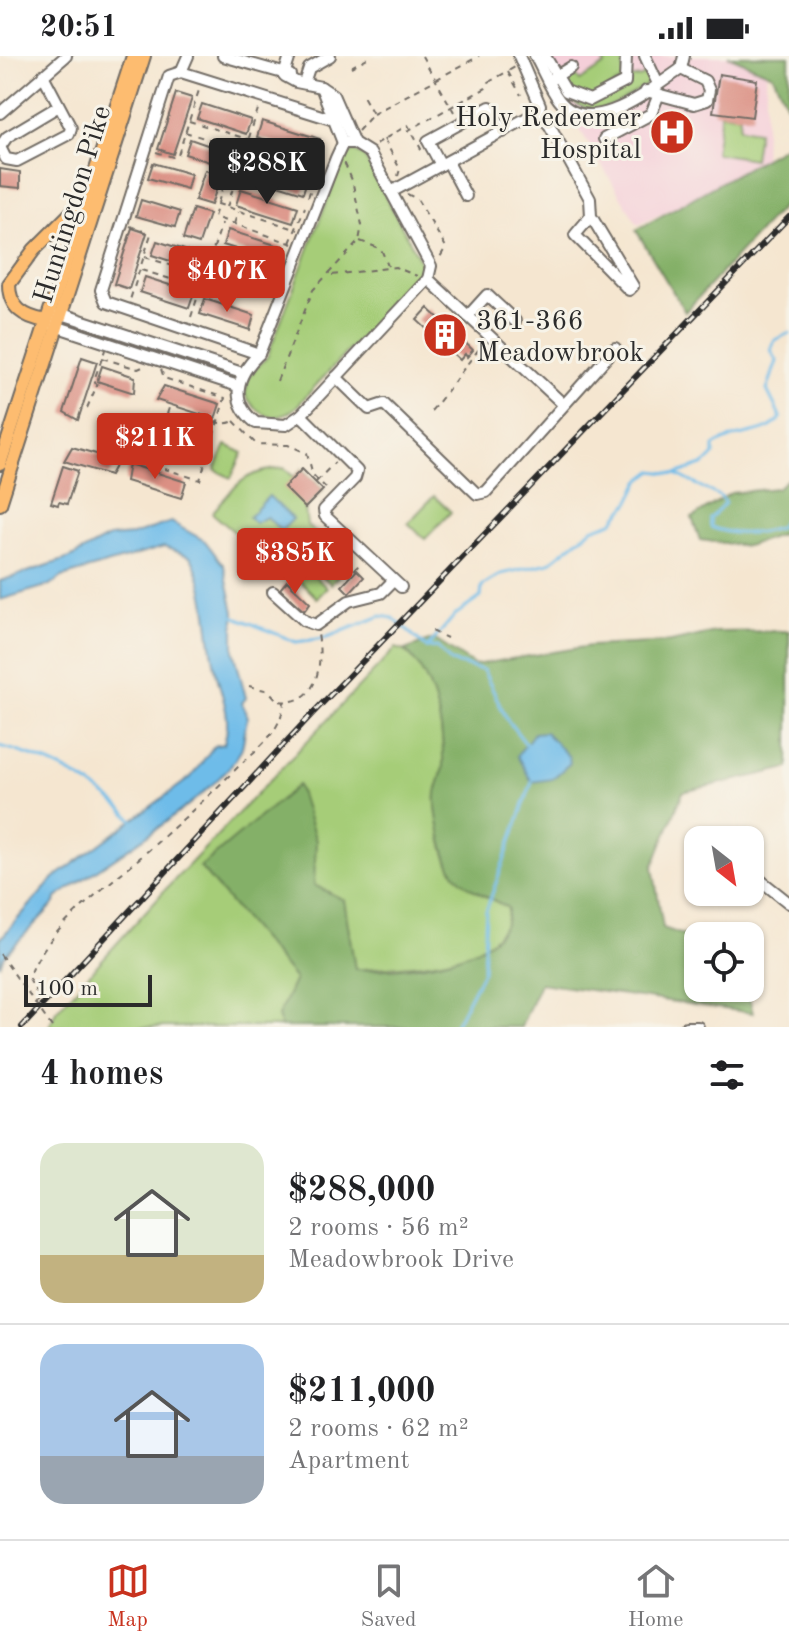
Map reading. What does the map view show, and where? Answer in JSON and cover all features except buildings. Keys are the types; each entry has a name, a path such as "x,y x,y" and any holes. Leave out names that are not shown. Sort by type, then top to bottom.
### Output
{"main road":[{"name":"Huntingdon Pike","path":"0,504 87,196 133,56"},
{"name":"Huntingdon Pike","path":"0,464 51,325 62,314 144,56"},
{"path":"51,325 19,312 11,300 9,284 34,250 87,196"}],"street":[{"path":"0,113 66,56"},
{"path":"181,72 188,56"},
{"path":"223,56 321,87 333,95 350,141 328,177 259,354 242,373 238,386 239,404 256,423 286,425 301,415 423,277 429,260 397,192 370,153 350,141 331,119 321,87"},
{"path":"284,76 290,56"},
{"path":"303,82 309,68 330,56"},
{"path":"535,56 552,78 581,100 600,98 625,82 626,56"},
{"path":"545,56 560,101 586,116 605,113 646,91 658,89 681,69 684,56"},
{"path":"604,139 651,114 658,89 645,56"},
{"path":"397,192 538,112 540,105 518,61"},
{"path":"552,78 571,67"},
{"path":"658,89 694,104 707,100 709,90 705,81 681,69"},
{"path":"259,354 106,302 101,290 169,76 181,72 331,119"},
{"path":"43,75 71,128 69,134 17,161 6,159 0,147 7,137 59,106"},
{"path":"466,196 428,141 490,107 503,132"},
{"path":"538,112 550,126 590,199 591,216 633,286 629,290 575,235 591,216"},
{"path":"423,277 563,404"},
{"path":"468,316 487,295 515,321"},
{"path":"62,314 242,373"},
{"path":"51,325 238,386"},
{"path":"336,377 369,409 384,404 477,494 486,492 563,411 563,404 615,348"},
{"path":"273,592 305,621 316,625 349,601 381,593 397,584 325,516 324,510 355,478 357,471 301,415"},
{"path":"764,883 789,903"},
{"path":"686,1027 698,1027"}],"path":[{"path":"351,67 371,56"},
{"path":"422,56 454,112"},
{"path":"350,141 373,114 479,56"},
{"path":"408,130 486,88 489,82 518,61"},
{"path":"508,71 521,95"},
{"path":"146,149 173,157 178,155 202,79"},
{"path":"363,96 373,114"},
{"path":"227,207 257,112"},
{"path":"189,121 338,164 352,180 362,225 359,241 331,275 313,290 277,381"},
{"path":"375,144 408,125 421,149 418,151"},
{"path":"185,132 328,177"},
{"path":"416,140 421,137"},
{"path":"384,139 400,169 396,181"},
{"path":"308,197 321,161"},
{"path":"235,183 225,179 214,217 222,221 292,244 305,207"},
{"path":"397,192 417,199 446,247 439,259"},
{"path":"218,204 299,230"},
{"path":"234,224 238,211"},
{"path":"191,317 222,221"},
{"path":"121,228 132,225 151,234 127,309"},
{"path":"359,241 381,249 388,268"},
{"path":"144,257 205,276"},
{"path":"331,275 403,268 423,277"},
{"path":"140,270 200,288"},
{"path":"431,411 454,386 461,369 482,346"},
{"path":"87,408 97,385 94,380 105,349"},
{"path":"102,358 138,369 148,365"},
{"path":"161,368 164,378 225,398 200,480 165,470"},
{"path":"167,414 170,405"},
{"path":"184,440 191,417 197,416 217,425 238,418"},
{"path":"234,421 256,444 288,445 307,453 313,475 326,488"},
{"path":"317,481 336,461"},
{"path":"320,535 354,569 362,561"},
{"path":"249,686 269,691 278,701 293,704 314,687 320,647 317,629"},
{"path":"432,631 447,638"},
{"path":"35,1005 39,998 29,979 33,965 51,942 84,906 255,751 282,722 284,702"},
{"path":"0,954 52,1027"}],"shaded area":[{"name":"Holy Redeemer Hospital","path":"535,56 767,56 764,163 638,225"}],"green space":[{"path":"600,56 623,56 624,79 596,97 577,96 558,78 572,70 580,81 605,65"},
{"path":"728,56 789,56 789,109 773,75"},
{"path":"647,70 651,82 606,107 585,108 563,93 586,102 628,79 642,77"},
{"path":"721,113 740,116 739,128 758,131 754,159 715,153"},
{"path":"249,140 321,162 317,174 246,151"},
{"path":"789,144 789,199 685,312 636,230"},
{"path":"354,151 364,156 421,262 422,271 296,407 281,416 268,416 261,413 245,395 249,376 267,357 344,156"},
{"path":"226,445 243,453 231,478 215,470"},
{"path":"284,468 294,477 302,469 323,490 305,508 307,525 321,537 290,571 274,573 267,560 212,513 228,494 250,476"},
{"path":"789,478 789,532 747,546 700,540 692,518 731,493 777,488"},
{"path":"434,496 451,512 425,539 408,523"},
{"path":"318,553 340,574 331,584 309,564"},
{"path":"306,567 327,588 317,598 296,577"},
{"path":"789,631 789,768 683,792 653,867 663,928 684,935 684,1002 750,1002 753,1013 540,983 521,1027 281,1027 278,1016 295,979 200,867 298,785 316,841 314,885 344,900 355,969 421,966 446,960 490,941 503,927 508,908 461,880 448,858 436,801 443,764 439,718 423,674 405,650 434,639 474,665 590,646 671,642 715,632"},
{"path":"396,648 409,654 419,666 428,681 439,718 443,768 436,800 447,859 467,885 508,908 504,928 491,943 448,960 350,972 278,1016 281,1027 49,1027 56,1011 164,891"}],"water":[{"path":"269,496 293,519 281,531 267,517 255,523 249,517"},
{"path":"171,522 205,541 224,566 234,612 234,651 246,698 242,703 248,717 242,747 231,765 187,806 56,898 55,903 4,956 0,965 0,939 54,878 191,777 214,746 224,744 227,723 212,652 205,598 191,557 164,547 62,577 53,584 0,600 0,581 70,558 109,537 133,535"},
{"path":"545,732 569,757 570,763 552,779 532,782 517,756 534,733"}],"waterway":[{"path":"676,474 705,464 714,455 714,446 722,441 767,429 781,418 767,390 777,361 771,350 775,340 789,333"},
{"path":"427,648 455,615 481,597 482,586 501,574 549,563 592,529 612,522 629,503 640,481 653,471 676,474 721,497 725,503 710,519 711,527 719,530 745,533 779,528 789,512"},
{"path":"231,615 296,642 325,638 381,616 393,618 426,647"},
{"path":"427,648 437,647 451,662 483,670 508,721 526,744"},
{"path":"0,746 73,774 105,795 134,821"},
{"path":"454,1027 483,971 486,911 532,782"}],"railway":[{"path":"22,1027 312,714 789,217"}],"place":[{"name":"Holy Redeemer Hospital","path":"672,132"},
{"name":"361-366 Meadowbrook","path":"445,335"}]}
